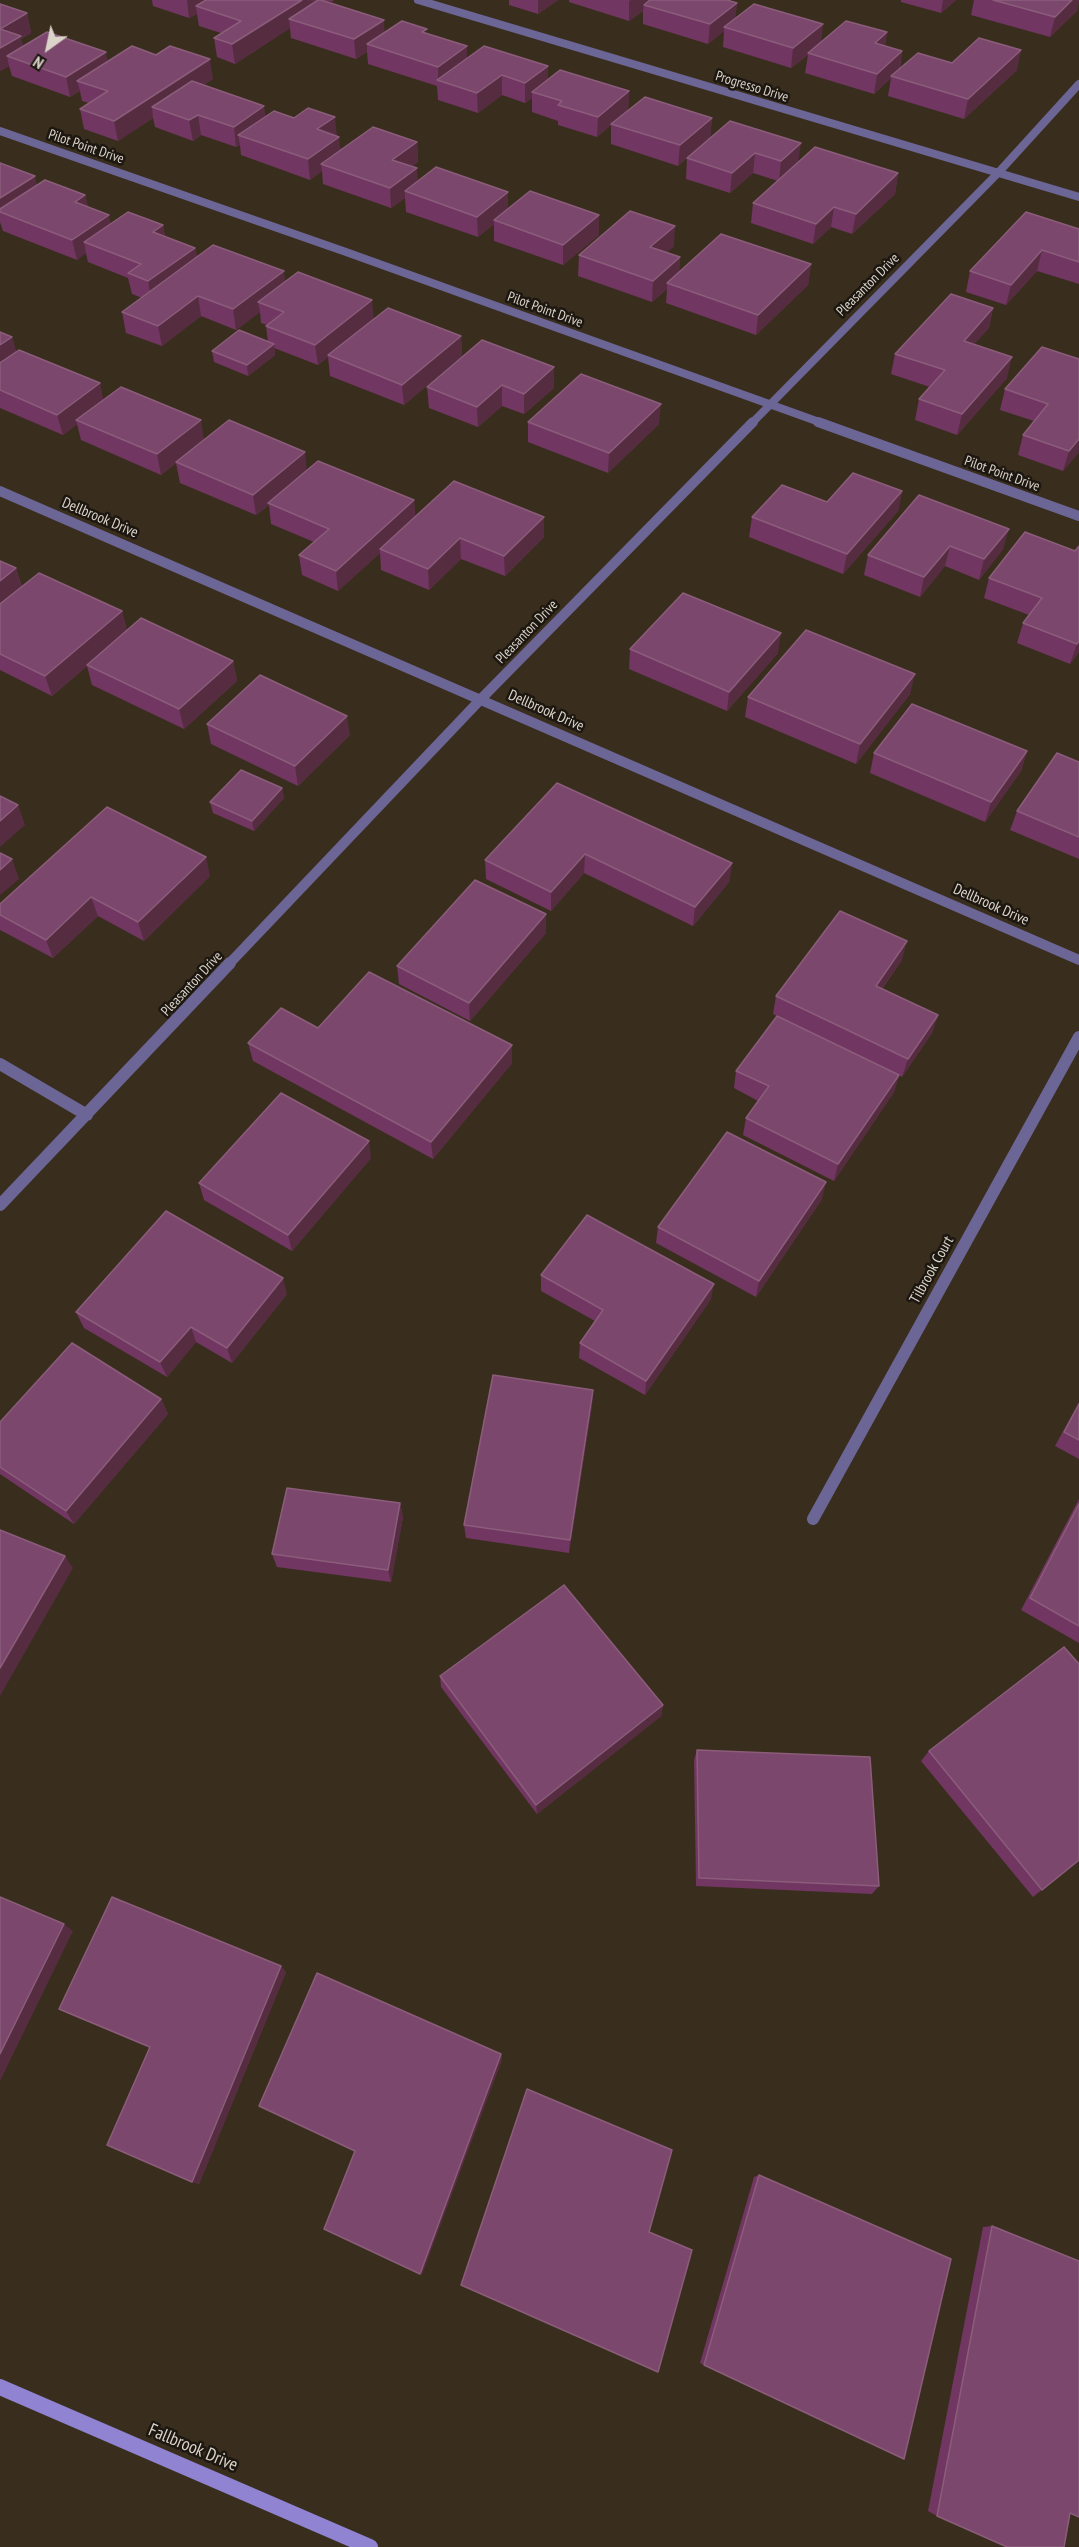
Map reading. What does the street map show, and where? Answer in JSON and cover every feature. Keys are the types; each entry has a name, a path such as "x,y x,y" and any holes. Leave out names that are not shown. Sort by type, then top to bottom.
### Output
{"main road":[{"name":"Fallbrook Drive","path":"0,2387 370,2547"}],"street":[{"name":"Progresso Drive","path":"418,0 1079,197"},
{"name":"Pleasanton Drive","path":"0,1205 481,699 998,173 1079,84"},
{"name":"Pilot Point Drive","path":"0,131 346,252 1079,516"},
{"name":"Dellbrook Drive","path":"0,491 1079,960"},
{"name":"Tilbrook Court","path":"813,1520 1079,1037"},
{"path":"0,1064 87,1115"}],"building":[{"path":"206,0 302,0 232,44 214,38 241,21 196,6"},
{"path":"318,0 384,20 354,39 289,19"},
{"path":"650,0 727,0 737,3 710,24 644,5"},
{"path":"993,0 1072,0 1055,17"},
{"path":"0,4 27,13 0,29"},
{"path":"754,4 823,24 793,48 724,27"},
{"path":"402,21 427,29 422,32 467,46 438,67 367,44"},
{"path":"846,21 887,32 875,43 902,51 877,74 808,53"},
{"path":"0,29 21,36 0,48"},
{"path":"47,32 106,52 66,77 7,56"},
{"path":"979,38 1021,50 968,99 891,76 918,53 952,63"},
{"path":"132,46 156,55 170,46 210,59 114,121 80,109 108,91 77,81"},
{"path":"484,46 548,66 525,83 502,75 477,93 437,80"},
{"path":"560,70 629,91 598,117 558,105 562,101 532,92"},
{"path":"192,81 264,106 234,127 198,115 189,120 152,107"},
{"path":"645,97 712,118 680,145 611,124"},
{"path":"308,108 335,117 317,129 339,137 308,159 238,135 274,111 294,118"},
{"path":"730,121 801,143 781,161 755,153 732,173 687,158"},
{"path":"373,127 417,142 392,160 417,168 390,188 321,164"},
{"path":"815,147 898,173 856,214 834,207 816,224 753,203"},
{"path":"0,163 35,176 0,198"},
{"path":"436,167 508,192 477,217 405,191"},
{"path":"45,180 85,195 75,202 109,215 72,240 0,212 0,209"},
{"path":"530,191 599,215 563,245 494,220"},
{"path":"630,211 675,226 650,247 680,257 653,281 579,255"},
{"path":"128,212 163,225 153,232 195,248 148,281 128,273 141,264 84,242"},
{"path":"1026,212 1079,229 1079,262 1042,250 1011,285 970,271"},
{"path":"721,234 811,264 758,315 667,283"},
{"path":"213,245 284,271 233,309 198,296 158,326 122,312"},
{"path":"298,272 372,300 315,345 266,326 284,312 258,302"},
{"path":"951,294 993,308 964,341 1012,357 962,414 919,399 945,370 895,354"},
{"path":"388,308 461,336 402,385 328,355"},
{"path":"239,330 274,344 247,365 212,351"},
{"path":"0,332 12,337 0,345"},
{"path":"482,340 554,367 524,394 502,385 477,407 427,387"},
{"path":"1042,347 1079,359 1079,439 1069,451 1023,435 1048,404 1005,389"},
{"path":"19,350 100,383 57,415 0,390 0,363"},
{"path":"581,374 661,404 609,453 528,422"},
{"path":"121,387 201,420 157,454 76,420"},
{"path":"229,420 305,452 253,495 176,462"},
{"path":"318,461 414,500 336,571 299,555 329,529 268,503"},
{"path":"853,473 902,491 847,554 752,517 782,485 827,502"},
{"path":"454,481 544,517 504,556 460,538 428,569 380,549"},
{"path":"919,495 1009,529 984,559 950,546 924,577 868,555"},
{"path":"1025,532 1075,551 1079,546 1079,641 1077,644 1023,623 1042,598 989,578"},
{"path":"0,561 16,568 0,581"},
{"path":"39,573 122,611 45,676 0,654 0,604"},
{"path":"683,593 781,633 729,692 630,649"},
{"path":"141,618 233,661 179,709 87,665"},
{"path":"806,630 915,674 860,744 748,697"},
{"path":"260,675 347,716 295,766 207,724"},
{"path":"912,704 1027,751 991,802 874,753"},
{"path":"1057,753 1079,762 1079,837 1017,811"},
{"path":"241,770 282,788 252,821 210,802"},
{"path":"557,783 732,863 695,907 585,854 551,892 485,860"},
{"path":"0,796 18,805 0,821"},
{"path":"107,807 206,857 138,922 91,897 46,940 0,915 0,904"},
{"path":"0,853 12,859 0,870"},
{"path":"475,880 546,914 469,1003 397,966"},
{"path":"840,911 907,941 876,986 938,1015 908,1059 776,996"},
{"path":"369,972 512,1045 431,1142 248,1043 281,1008 318,1028"},
{"path":"777,1016 899,1075 838,1164 746,1118 769,1086 736,1071"},
{"path":"281,1093 369,1141 288,1235 199,1183"},
{"path":"727,1132 826,1182 759,1281 658,1227"},
{"path":"166,1211 283,1278 227,1348 191,1327 160,1362 76,1312"},
{"path":"587,1215 714,1284 646,1381 580,1343 603,1310 541,1275"},
{"path":"72,1343 161,1399 66,1511 0,1467 0,1422"},
{"path":"493,1375 593,1390 570,1540 464,1525"},
{"path":"1079,1404 1079,1440 1064,1432"},
{"path":"287,1488 400,1503 388,1570 272,1554"},
{"path":"1079,1504 1079,1626 1030,1598"},
{"path":"0,1530 65,1556 0,1668"},
{"path":"564,1585 663,1705 536,1805 440,1676"},
{"path":"1064,1647 1079,1664 1079,1860 1042,1890 929,1751"},
{"path":"697,1750 870,1757 879,1886 699,1878"},
{"path":"0,1897 64,1924 0,2054"},
{"path":"112,1897 281,1966 192,2182 107,2145 150,2047 59,2009"},
{"path":"317,1973 501,2054 420,2274 324,2229 355,2151 259,2106"},
{"path":"527,2089 672,2150 649,2232 692,2250 658,2372 461,2285"},
{"path":"759,2175 951,2259 904,2459 704,2365"},
{"path":"992,2226 1079,2261 1079,2517 1070,2513 1064,2547 1007,2547 937,2516"}]}
